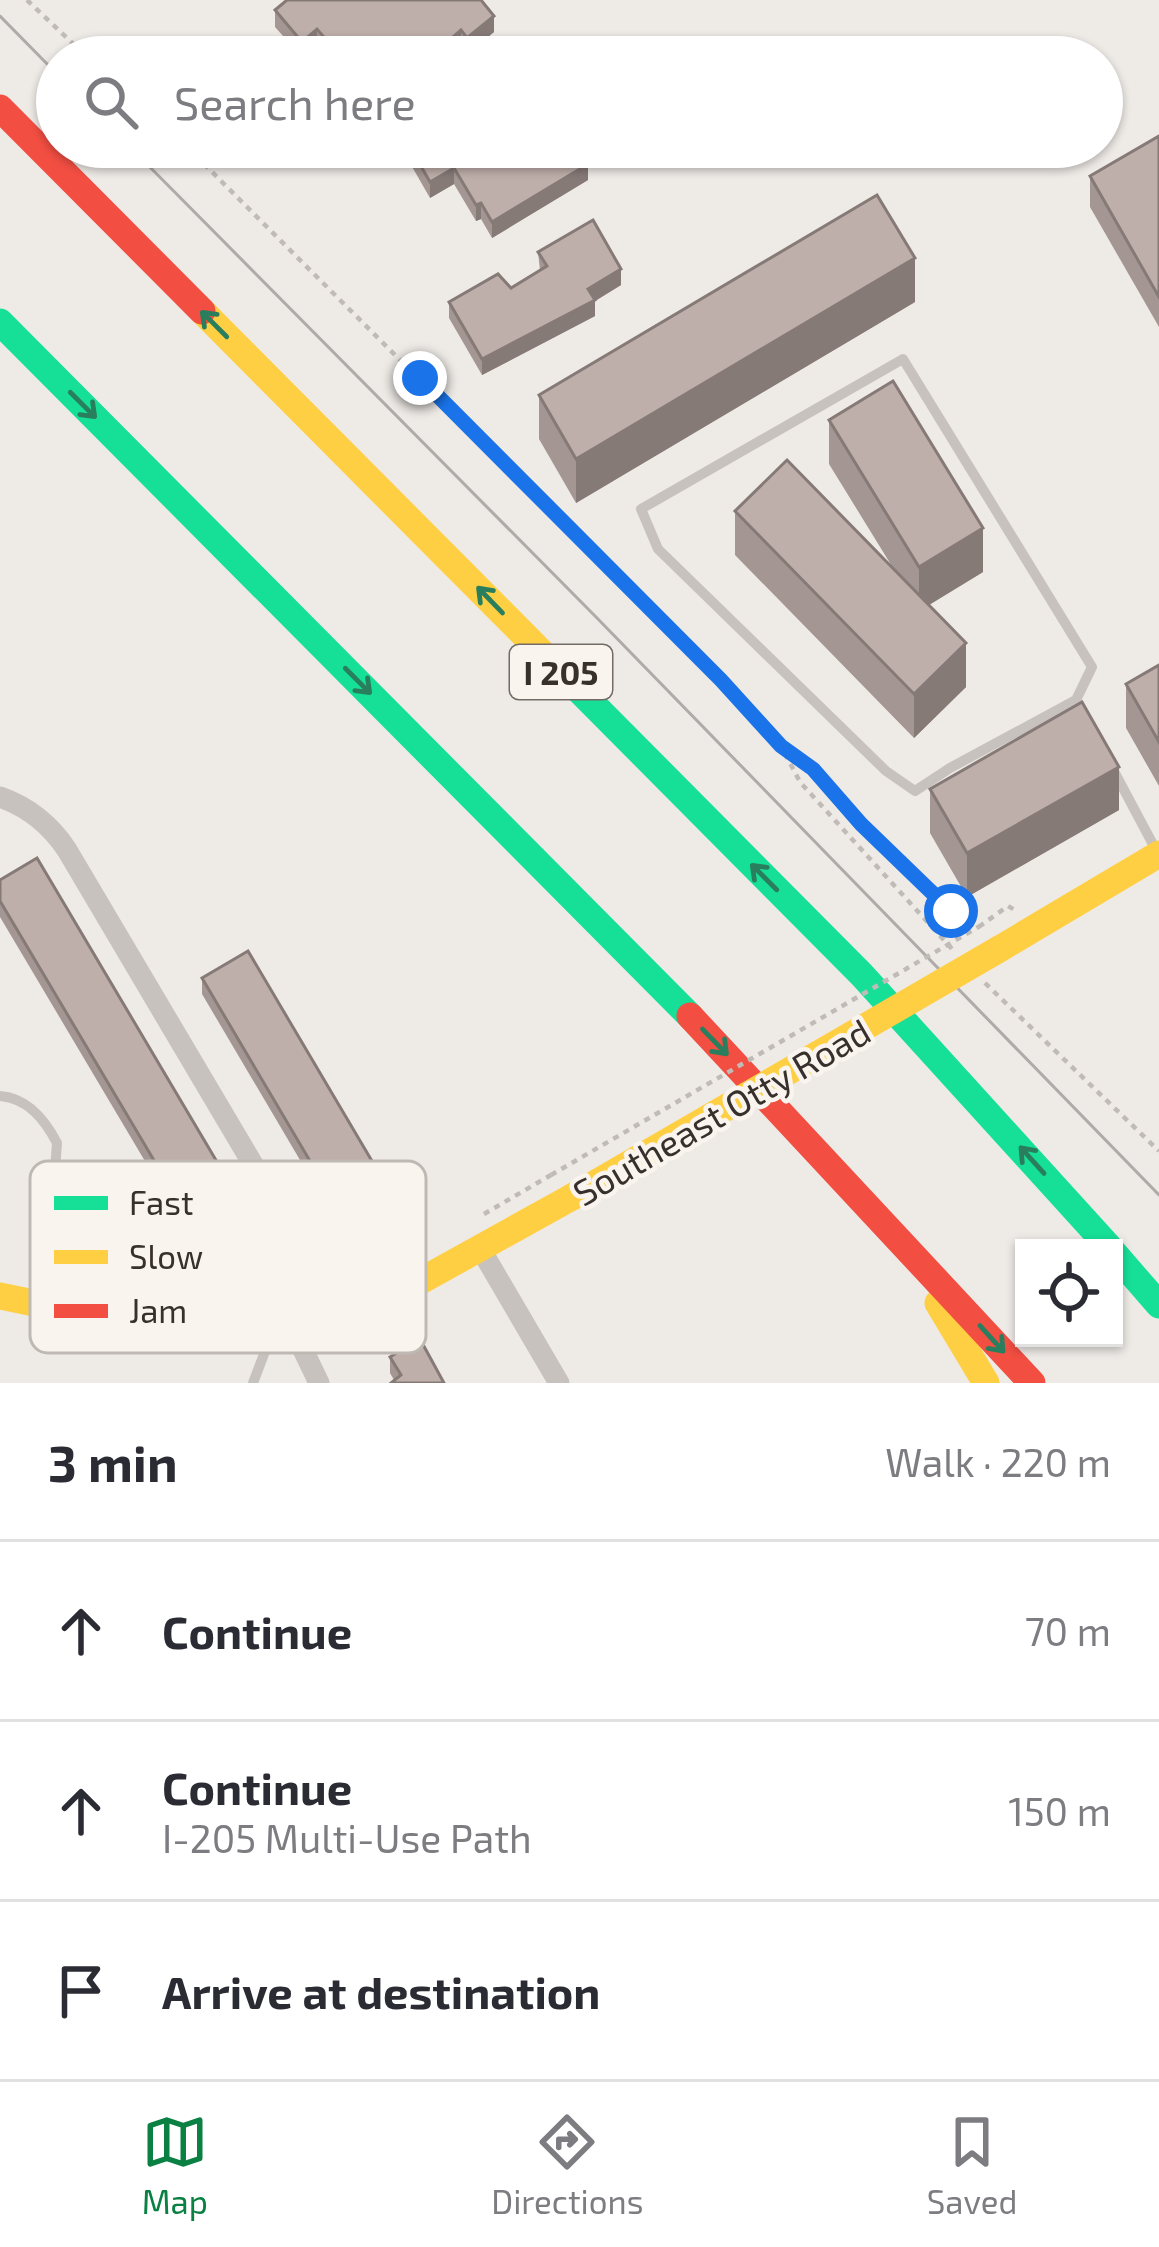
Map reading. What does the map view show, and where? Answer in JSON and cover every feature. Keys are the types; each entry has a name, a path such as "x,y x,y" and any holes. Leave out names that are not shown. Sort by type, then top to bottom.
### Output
{"main road":[{"name":"I 205","path":"0,108 36,144"},
{"name":"I 205","path":"60,168 862,975 1102,1239"},
{"path":"0,322 713,1040 1031,1383"},
{"name":"Southeast Otty Road","path":"426,1278 1159,855"},
{"path":"896,1233 986,1383"},
{"name":"I 205","path":"1123,1263 1159,1305"},
{"name":"Southeast Otty Road","path":"0,1296 30,1302"}],"street":[{"path":"0,797 29,810 55,832 251,1161"},
{"path":"481,1248 560,1383"},
{"path":"296,1353 319,1383"}],"lane":[{"path":"903,359 1092,667 1076,700 915,791 886,771 658,549 641,509 903,359"},
{"path":"1076,700 1086,720"},
{"path":"1107,758 1159,855"},
{"path":"0,1096 32,1109 57,1143 56,1161"},
{"path":"253,1383 272,1353"}],"path":[{"path":"27,0 65,36"},
{"name":"Southeast Otty Road","path":"208,168 721,680 781,746 813,769 861,824 951,911 980,926 551,1175"}],"building":[{"path":"287,0 481,0 494,16 469,36 461,30 454,36 323,36 317,29 309,36 297,36 275,10"},
{"path":"1159,136 1159,297 1090,176 1104,168 1123,168 1123,157"},
{"path":"422,168 454,168 430,182"},
{"path":"454,168 581,168 492,222 481,203 476,205"},
{"path":"877,195 915,258 576,459 539,395"},
{"path":"593,220 621,269 588,289 595,300 482,359 449,302 498,274 511,288 547,266 538,252"},
{"path":"893,381 983,528 919,567 829,420"},
{"path":"787,460 966,643 914,694 735,511"},
{"path":"1159,665 1159,742 1126,684"},
{"path":"1082,702 1119,767 967,853 930,789"},
{"path":"37,858 216,1161 154,1161 0,901 0,880"},
{"path":"248,951 372,1161 310,1161 202,978"},
{"path":"426,1350 444,1383 391,1383 401,1375 390,1357"}],"tram line":[{"path":"0,16 36,53"},
{"path":"151,168 1159,1195"}],"traffic: fast":[{"path":"0,322 690,1016"},
{"path":"562,673 862,975 1102,1239"},
{"path":"1123,1263 1159,1305"}],"traffic: slow":[{"path":"202,311 562,673"},
{"path":"1001,948 1159,854"},
{"path":"572,1197 1001,948"},
{"path":"426,1278 572,1197"},
{"path":"0,1296 30,1302"},
{"path":"938,1303 986,1383"}],"traffic: jam":[{"path":"0,108 36,144"},
{"path":"60,168 202,311"},
{"path":"690,1016 1032,1383"}],"route":[{"path":"420,378 781,746 813,769 861,824 951,911"}]}
